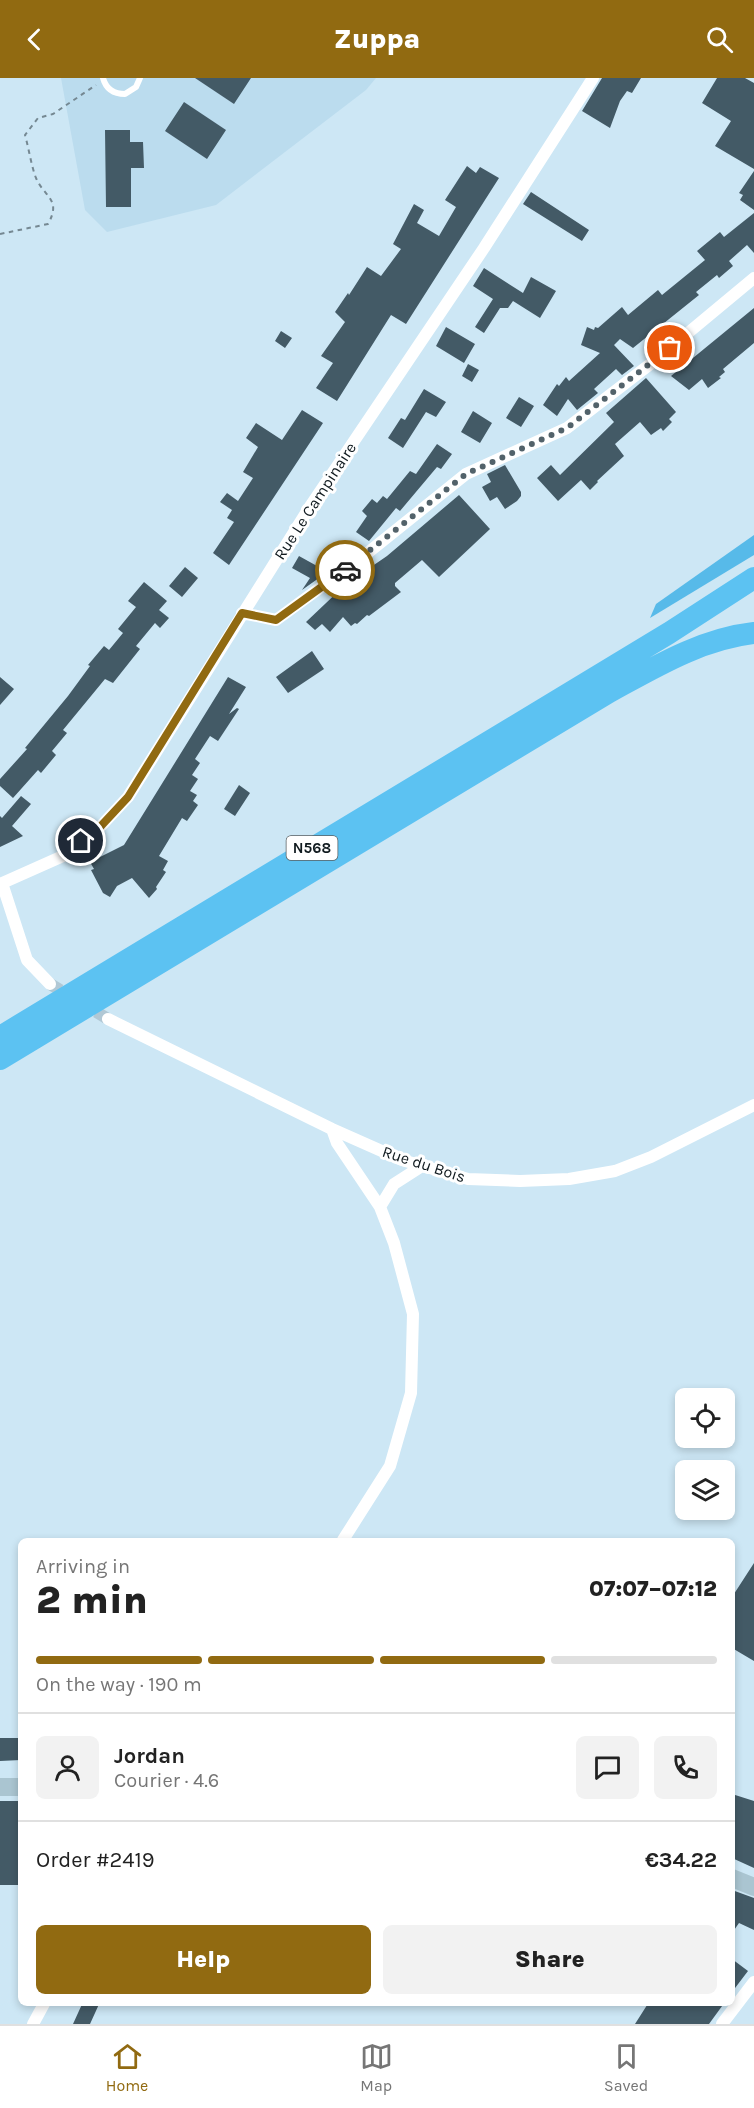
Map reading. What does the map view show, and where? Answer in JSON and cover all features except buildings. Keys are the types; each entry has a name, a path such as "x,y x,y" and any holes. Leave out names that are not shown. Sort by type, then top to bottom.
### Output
{"highway":[{"path":"669,633 754,578"},
{"path":"669,633 754,591"},
{"name":"N568","path":"0,1037 669,633"},
{"name":"N568","path":"0,1059 609,692 675,657 706,644 754,633"}],"street":[{"name":"Rue Le Campinaire","path":"1,884 63,856 100,827 128,797 311,505 484,248 593,78"},
{"path":"242,613 276,620 365,555 466,474 567,428 653,362 754,278"},
{"path":"1,884 27,960 50,984"},
{"name":"Rue du Bois","path":"108,1019 332,1129 402,1160 468,1179 520,1181 569,1179 615,1171 651,1157 754,1105"},
{"path":"332,1129 337,1143 380,1207 394,1243 413,1314 411,1393 390,1466 344,1538"},
{"path":"380,1207 394,1184 422,1166"},
{"path":"0,1787 18,1787"},
{"path":"735,1879 754,1887"},
{"path":"722,2024 754,1982"},
{"path":"33,2024 43,2006"}],"lane":[{"path":"103,79 107,88 112,92 125,94 136,87 140,78"}],"path":[{"path":"0,234 48,224 53,214 52,199 36,179 25,135 38,118 54,114 103,79"}],"shaded area":[{"path":"61,78 376,78 366,90 216,205 107,232 85,210"},
{"path":"754,535 754,555 650,618 656,604"}],"tunnel":[{"path":"50,984 108,1019"}],"way so far":[{"path":"345,570 466,474 567,428 670,348"}],"route":[{"path":"81,841 100,827 128,797 242,613 276,620 345,570"}]}
